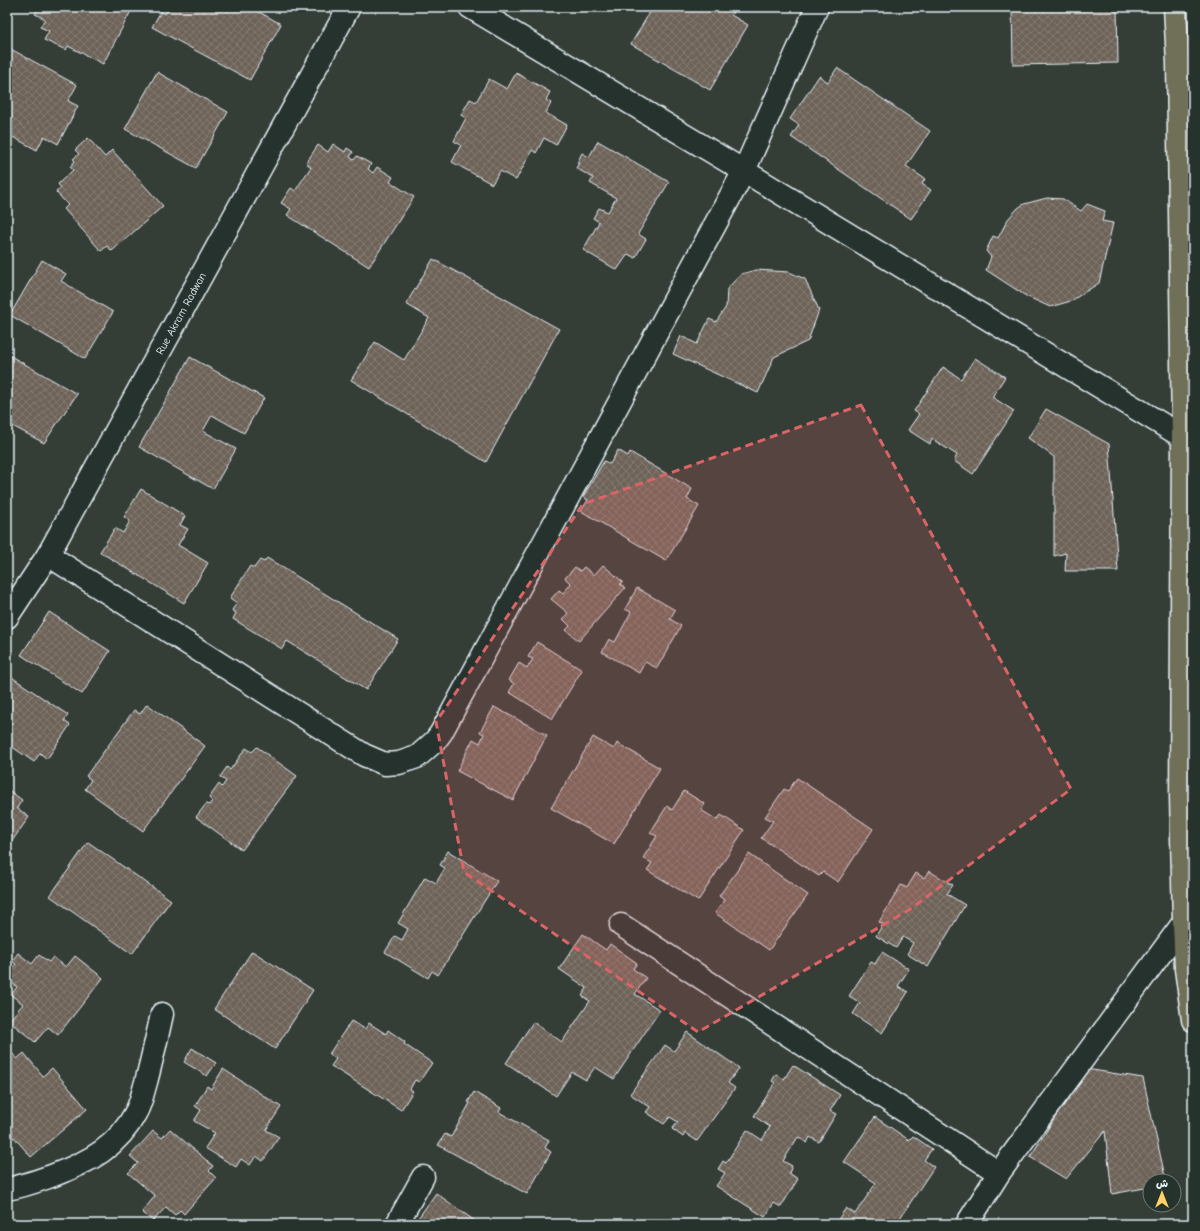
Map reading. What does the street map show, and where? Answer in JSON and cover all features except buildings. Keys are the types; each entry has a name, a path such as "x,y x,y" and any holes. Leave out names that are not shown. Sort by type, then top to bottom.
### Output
{"main road":[{"path":"1175,7 1178,63 1183,437 1181,797 1186,969 1193,1020"}],"street":[{"name":"Rue Akram Radwan","path":"7,617 48,555 349,7"},
{"path":"470,7 1183,437"},
{"path":"48,555 364,755 385,764 399,763 417,757 435,741 441,732 744,171 817,7"},
{"path":"967,1224 999,1172 1184,922"},
{"path":"622,925 999,1172"},
{"path":"7,1189 25,1186 80,1165 108,1148 126,1129 137,1111 154,1053 162,1014"},
{"path":"397,1224 423,1177"}],"highlighted area":[{"path":"861,405 934,541 1071,789 909,910 698,1032 464,872 436,722 583,504"}]}
